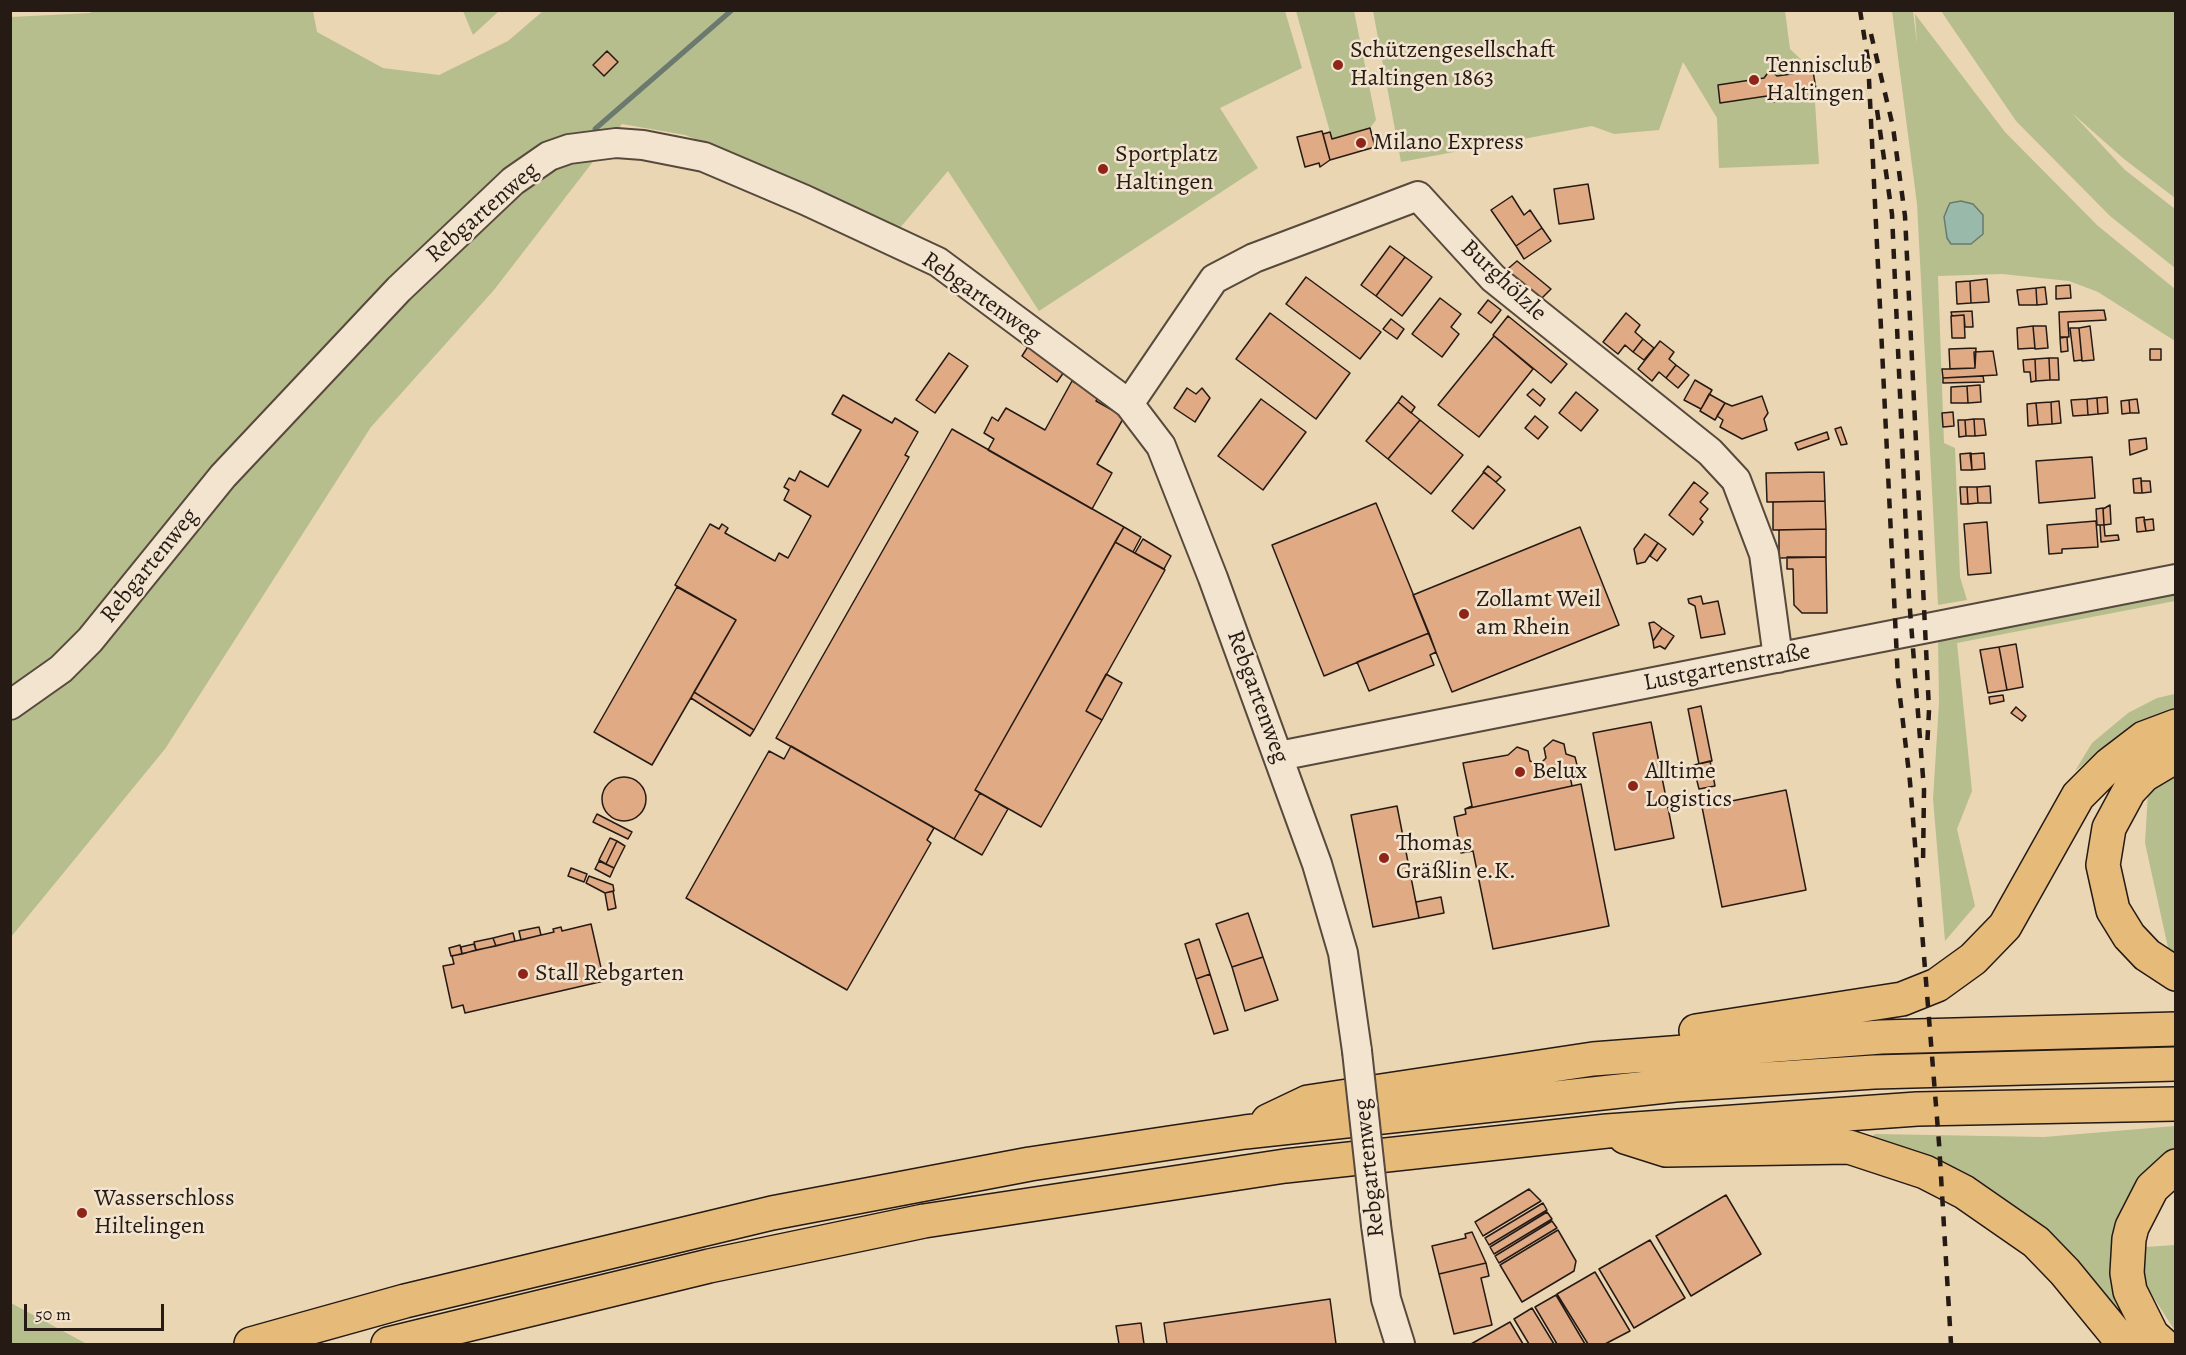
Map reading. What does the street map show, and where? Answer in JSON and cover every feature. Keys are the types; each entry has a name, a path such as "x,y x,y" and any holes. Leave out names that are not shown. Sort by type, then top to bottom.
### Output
{"highway":[{"path":"1593,1059 1617,1044 1902,999 1937,985 1973,959 2005,926 2078,796 2110,764 2144,738 2175,726"},
{"path":"2175,756 2144,775 2128,791 2109,828 2103,865 2113,910 2128,936 2147,955 2175,974"},
{"path":"1245,1132 1308,1102 1593,1059 1881,1037 2175,1029"},
{"path":"251,1344 405,1301 772,1213 1030,1164 1245,1132 1675,1085 1874,1072 2175,1064"},
{"path":"388,1344 452,1326 710,1266 924,1221 1285,1166 1607,1131 1917,1109 2175,1104"},
{"path":"1607,1131 1666,1150 1849,1147 1925,1172 1964,1192 2036,1242 2065,1272 2124,1344"},
{"path":"2162,1344 2152,1335 2130,1292 2127,1273 2129,1239 2132,1227 2152,1188 2175,1166"}],"street":[{"name":"Rebgartenweg","path":"10,705 52,675 90,640 223,476 399,289 513,181 549,156 573,148 616,143 643,145 704,157 805,200 938,262 1129,404 1161,446 1279,756 1317,864 1343,953 1357,1051 1386,1299 1401,1344"},
{"name":"Burghölzle","path":"1129,404 1214,279 1254,258 1418,196 1493,279 1710,452 1736,480 1764,554 1778,658"},
{"name":"Lustgartenstraße","path":"1279,756 2175,579"}],"green space":[{"path":"94,10 313,11 317,32 383,68 439,75 508,41 543,11 1285,11 1302,68 1220,108 1258,168 1039,311 948,171 899,229 812,186 685,135 622,124 494,290 371,427 165,749 11,937 11,17 90,13"},
{"path":"463,11 499,11 473,35"},
{"name":"Schützengesellschaft Haltingen 1863","path":"1296,11 1354,11 1376,120 1370,128 1332,139"},
{"path":"1373,11 1785,11 1790,49 1813,71 1819,164 1719,168 1717,118 1683,62 1659,130 1614,134 1592,126 1401,162"},
{"path":"1892,11 1913,11 1917,44 1915,14 2005,132 2097,225 2175,289 2175,341 2098,292 2069,281 2002,274 1938,276 1944,443 1955,448 1960,577 1967,600 1938,605 1917,204"},
{"path":"1941,11 2175,11 2175,198 2124,159 2072,113 2125,170 2175,209 2175,268 2110,216 2016,121"},
{"path":"2175,589 2175,601 1957,643 1972,791 1957,829 1975,906 1945,941 1933,799 1939,703 1938,637"},
{"path":"2175,694 2175,707 2139,721 2075,771 2092,743 2128,713 2157,698"},
{"path":"2175,777 2175,953 2169,952 2145,843 2148,793"},
{"path":"2175,1126 2175,1155 2141,1184 2139,1334 2105,1304 1869,1139 1875,1134 2044,1137"},
{"path":"2175,1245 2175,1331 2145,1284 2145,1247"},
{"path":"11,1303 85,1343 11,1344"}],"shaded area":[{"path":"1961,201 1973,204 1983,215 1983,234 1971,244 1951,244 1947,238 1944,217 1950,203"}],"building":[{"path":"607,51 618,62 604,76 593,65"},
{"path":"1770,70 1777,76 1813,71 1816,89 1780,94 1774,102 1767,96 1720,103 1718,85 1764,78"},
{"path":"1370,128 1375,147 1330,160 1323,134 1330,132 1332,139"},
{"path":"1322,131 1330,160 1320,167 1319,163 1305,167 1297,137"},
{"path":"1588,184 1594,219 1559,224 1554,189"},
{"path":"1512,196 1524,215 1530,210 1542,228 1516,246 1491,210"},
{"path":"1542,228 1551,241 1524,259 1516,246"},
{"path":"1390,246 1405,257 1376,296 1361,285"},
{"path":"1405,257 1432,277 1402,316 1376,296"},
{"path":"1517,261 1551,289 1539,301 1504,272"},
{"path":"1306,277 1381,332 1360,359 1286,304"},
{"path":"1987,279 1989,302 1971,303 1970,281"},
{"path":"1970,281 1971,303 1957,304 1956,282"},
{"path":"2070,285 2071,298 2056,299 2056,286"},
{"path":"2045,287 2047,304 2037,305 2036,288"},
{"path":"2036,288 2037,305 2019,305 2017,290"},
{"path":"1440,298 1461,314 1451,327 1459,334 1442,357 1412,334"},
{"path":"1488,300 1501,310 1491,323 1478,313"},
{"path":"2104,310 2106,320 2068,322 2069,337 2060,337 2059,312"},
{"path":"1972,311 1973,327 1965,327 1964,315 1952,316 1951,312"},
{"path":"1270,313 1350,373 1316,419 1236,359"},
{"path":"1626,313 1640,325 1635,332 1643,339 1633,352 1625,345 1618,354 1603,342"},
{"path":"1964,315 1965,338 1952,338 1951,316"},
{"path":"1508,316 1567,364 1551,383 1493,335"},
{"path":"1391,319 1404,329 1397,339 1383,329"},
{"path":"2033,326 2035,348 2018,349 2017,328"},
{"path":"2033,326 2046,326 2048,348 2035,349"},
{"path":"2090,326 2094,360 2082,361 2079,328"},
{"path":"2070,328 2079,328 2082,360 2074,361"},
{"path":"1494,336 1533,369 1479,437 1438,405"},
{"path":"2067,337 2068,351 2061,352 2060,338"},
{"path":"1643,339 1654,348 1644,360 1633,352"},
{"path":"1660,341 1674,352 1669,359 1676,365 1666,378 1659,372 1652,381 1638,369"},
{"path":"1029,345 1064,372 1057,382 1022,356"},
{"path":"1976,348 1975,368 1950,369 1949,349"},
{"path":"2150,349 2161,349 2161,360 2150,360"},
{"path":"1993,351 1997,375 1943,378 1942,369 1975,368 1974,352"},
{"path":"949,353 968,366 935,413 916,400"},
{"path":"2049,358 2058,358 2059,380 2050,380"},
{"path":"2049,358 2050,380 2036,381 2035,359"},
{"path":"2035,359 2036,381 2031,382 2030,372 2024,372 2023,360"},
{"path":"1676,365 1689,375 1678,388 1666,378"},
{"path":"1983,376 1984,382 1943,383 1943,378"},
{"path":"1695,380 1712,390 1701,409 1684,400"},
{"path":"1072,381 1099,396 1096,401 1121,415 1123,419 1097,464 1112,473 1092,509 988,450 994,439 984,433 992,417 998,421 1006,408 1045,430"},
{"path":"1980,385 1981,402 1968,403 1967,386"},
{"path":"1967,386 1968,403 1951,403 1951,387"},
{"path":"1187,388 1196,394 1202,388 1210,398 1195,422 1174,408"},
{"path":"1533,389 1545,399 1540,406 1527,395"},
{"path":"1576,392 1598,410 1581,431 1559,413"},
{"path":"1709,394 1725,403 1715,420 1700,411"},
{"path":"843,395 892,423 895,418 918,432 905,455 909,457 754,730 694,692 736,620 675,585 710,524 719,529 722,524 728,528 725,533 775,561 779,553 788,558 811,516 784,500 789,490 784,487 789,478 795,481 800,471 828,487 861,430 832,414"},
{"path":"1402,396 1415,407 1411,413 1398,402"},
{"path":"1762,396 1768,413 1764,419 1767,430 1742,439 1720,427 1723,420 1717,416 1725,403 1732,406"},
{"path":"2107,397 2108,413 2098,414 2097,398"},
{"path":"2097,398 2098,414 2088,415 2087,399"},
{"path":"1261,399 1306,432 1263,490 1218,456"},
{"path":"2087,399 2088,415 2073,416 2071,400"},
{"path":"2137,399 2139,413 2130,413 2129,400"},
{"path":"2129,400 2130,413 2122,414 2121,401"},
{"path":"2059,401 2061,423 2052,424 2051,402"},
{"path":"1398,402 1420,420 1388,459 1366,441"},
{"path":"2051,402 2052,424 2038,425 2036,403"},
{"path":"2036,403 2038,425 2028,426 2027,404"},
{"path":"1953,412 1954,426 1943,427 1942,413"},
{"path":"1535,416 1548,427 1538,439 1525,428"},
{"path":"1974,419 1984,419 1986,435 1975,436"},
{"path":"1974,419 1975,436 1966,436 1965,420"},
{"path":"1420,420 1463,455 1431,494 1388,459"},
{"path":"1958,420 1965,420 1966,436 1959,437"},
{"path":"1841,427 1847,444 1841,445 1835,429"},
{"path":"952,429 1124,527 975,790 980,793 954,839 776,738"},
{"path":"1827,432 1829,439 1798,450 1795,443"},
{"path":"2146,438 2147,449 2130,455 2129,440"},
{"path":"1971,453 1972,470 1961,470 1960,454"},
{"path":"1984,453 1985,469 1972,470 1970,454"},
{"path":"2092,457 2095,498 2039,503 2036,461"},
{"path":"1488,466 1501,477 1496,482 1483,472"},
{"path":"1484,472 1505,490 1473,529 1452,511"},
{"path":"1824,472 1825,501 1767,502 1766,473"},
{"path":"2141,478 2142,493 2134,493 2133,479"},
{"path":"2141,481 2150,481 2151,492 2142,493"},
{"path":"1694,482 1708,493 1700,502 1708,509 1700,519 1703,522 1693,535 1669,515"},
{"path":"1990,486 1991,503 1978,503 1977,487"},
{"path":"1960,487 1967,487 1968,504 1961,504"},
{"path":"1967,487 1977,487 1978,503 1968,504"},
{"path":"1825,501 1826,529 1773,530 1773,502"},
{"path":"1376,503 1429,633 1324,676 1272,545"},
{"path":"2110,505 2111,524 2104,525 2103,509"},
{"path":"2103,508 2104,525 2097,525 2096,509"},
{"path":"2144,517 2146,531 2137,532 2136,518"},
{"path":"2153,519 2154,530 2146,531 2144,520"},
{"path":"2096,521 2098,547 2062,549 2062,553 2049,554 2047,525"},
{"path":"1987,522 1991,573 1968,575 1964,524"},
{"path":"2100,525 2104,525 2105,536 2118,535 2119,540 2101,542"},
{"path":"1124,527 1141,537 1133,552 1115,542"},
{"path":"1580,527 1619,625 1452,692 1413,595"},
{"path":"1826,529 1826,557 1779,558 1779,530"},
{"path":"1645,534 1658,543 1645,562 1637,564 1634,549"},
{"path":"1143,539 1171,556 1164,569 1135,553"},
{"path":"1115,542 1165,570 1086,711 1102,720 1041,827 975,790"},
{"path":"1658,543 1666,549 1657,561 1650,556"},
{"path":"1787,557 1826,557 1827,613 1802,613 1794,605 1793,569 1787,569"},
{"path":"677,587 736,620 652,765 594,732"},
{"path":"1701,596 1703,604 1718,601 1725,634 1701,638 1695,606 1689,603 1688,599"},
{"path":"1654,622 1662,628 1653,641 1649,623"},
{"path":"1662,628 1674,636 1665,649 1660,646 1654,648 1653,641"},
{"path":"1429,633 1436,652 1430,655 1434,665 1369,691 1357,662"},
{"path":"2016,644 2023,687 2007,690 1999,647"},
{"path":"1999,647 2007,690 1988,693 1980,650"},
{"path":"1106,674 1122,683 1102,720 1086,711"},
{"path":"694,692 754,730 750,736 691,698"},
{"path":"2003,695 2004,701 1990,704 1989,697"},
{"path":"1701,706 1712,761 1699,764 1688,709"},
{"path":"2016,707 2026,716 2022,721 2011,713"},
{"name":"Alltime Logistics","path":"1651,722 1674,838 1615,850 1593,733"},
{"name":"Belux","path":"1553,740 1564,744 1566,754 1575,757 1578,769 1570,776 1572,786 1465,809 1472,806 1463,763 1508,755 1517,747 1528,751 1530,761 1539,765 1546,758 1544,748"},
{"path":"791,746 934,828 927,840 931,843 847,990 686,898 769,751 784,759"},
{"path":"1710,761 1712,770 1695,773 1694,765"},
{"path":"1712,770 1715,786 1699,789 1695,773"},
{"path":"624,777 639,784 646,799 639,814 624,821 609,814 602,799 609,784"},
{"path":"1581,784 1609,926 1493,949 1473,851 1461,853 1454,817 1466,814 1465,809"},
{"path":"1786,790 1806,890 1722,907 1702,807"},
{"path":"980,793 1008,809 982,855 954,839"},
{"name":"Thomas Gräßlin e.K.","path":"1397,806 1419,918 1373,927 1351,815"},
{"path":"597,814 632,832 628,839 593,822"},
{"path":"610,838 617,841 606,864 599,860"},
{"path":"617,841 625,846 614,868 606,864"},
{"path":"599,861 614,868 610,877 595,869"},
{"path":"571,868 587,874 584,882 568,876"},
{"path":"589,876 613,885 614,891 605,893 586,883"},
{"path":"613,891 616,908 608,910 605,893"},
{"path":"1441,897 1444,913 1419,918 1416,902"},
{"path":"1248,913 1263,957 1232,967 1216,924"},
{"name":"Stall Rebgarten","path":"591,924 604,981 465,1013 463,1005 452,1008 443,966 454,964 452,956 554,932 553,929 561,927 562,931"},
{"path":"539,927 541,935 521,940 519,931"},
{"path":"513,933 515,941 496,946 493,938"},
{"path":"493,938 496,946 476,950 474,942"},
{"path":"1199,939 1210,974 1196,979 1185,944"},
{"path":"474,944 476,950 462,954 461,947"},
{"path":"460,945 462,954 451,956 449,948"},
{"path":"1263,957 1278,1000 1245,1011 1232,967"},
{"path":"1210,974 1228,1030 1214,1034 1196,979"},
{"path":"1529,1189 1541,1201 1483,1236 1475,1222"},
{"path":"1726,1195 1761,1254 1691,1296 1656,1236"},
{"path":"1543,1203 1547,1210 1489,1245 1485,1238"},
{"path":"1547,1212 1552,1219 1494,1254 1490,1247"},
{"path":"1552,1221 1557,1228 1499,1263 1495,1256"},
{"path":"1558,1230 1576,1261 1574,1271 1522,1302 1500,1265"},
{"path":"1472,1232 1486,1263 1439,1274 1432,1246 1466,1238 1465,1234"},
{"path":"1650,1240 1685,1298 1634,1328 1599,1269"},
{"path":"1486,1263 1489,1276 1481,1278 1492,1325 1454,1334 1439,1274"},
{"path":"1595,1272 1630,1331 1605,1344 1588,1344 1557,1294"},
{"path":"1556,1295 1585,1344 1557,1344 1535,1307"},
{"path":"1330,1299 1336,1344 1167,1344 1164,1323"},
{"path":"1532,1308 1554,1344 1529,1344 1514,1319"},
{"path":"1510,1322 1523,1344 1471,1344"},
{"path":"1141,1323 1144,1344 1119,1344 1116,1326"}],"waterway":[{"path":"595,129 732,10"}],"railway":[{"path":"1860,10 1869,66"},
{"path":"1871,34 1893,127 1905,216 1929,710 1927,749"},
{"path":"1868,59 1898,680 1910,782 1939,1143 1951,1344"},
{"path":"1877,110 1892,214 1909,597 1924,790 1923,864"}],"place":[{"name":"Schützengesellschaft Haltingen 1863","path":"1338,65"},
{"name":"Tennisclub Haltingen","path":"1754,80"},
{"name":"Milano Express","path":"1361,143"},
{"name":"Sportplatz Haltingen","path":"1103,169"},
{"name":"Zollamt Weil am Rhein","path":"1464,614"},
{"name":"Belux","path":"1520,772"},
{"name":"Alltime Logistics","path":"1633,786"},
{"name":"Thomas Gräßlin e.K.","path":"1384,858"},
{"name":"Stall Rebgarten","path":"523,974"},
{"name":"Wasserschloss Hiltelingen","path":"82,1213"}]}
